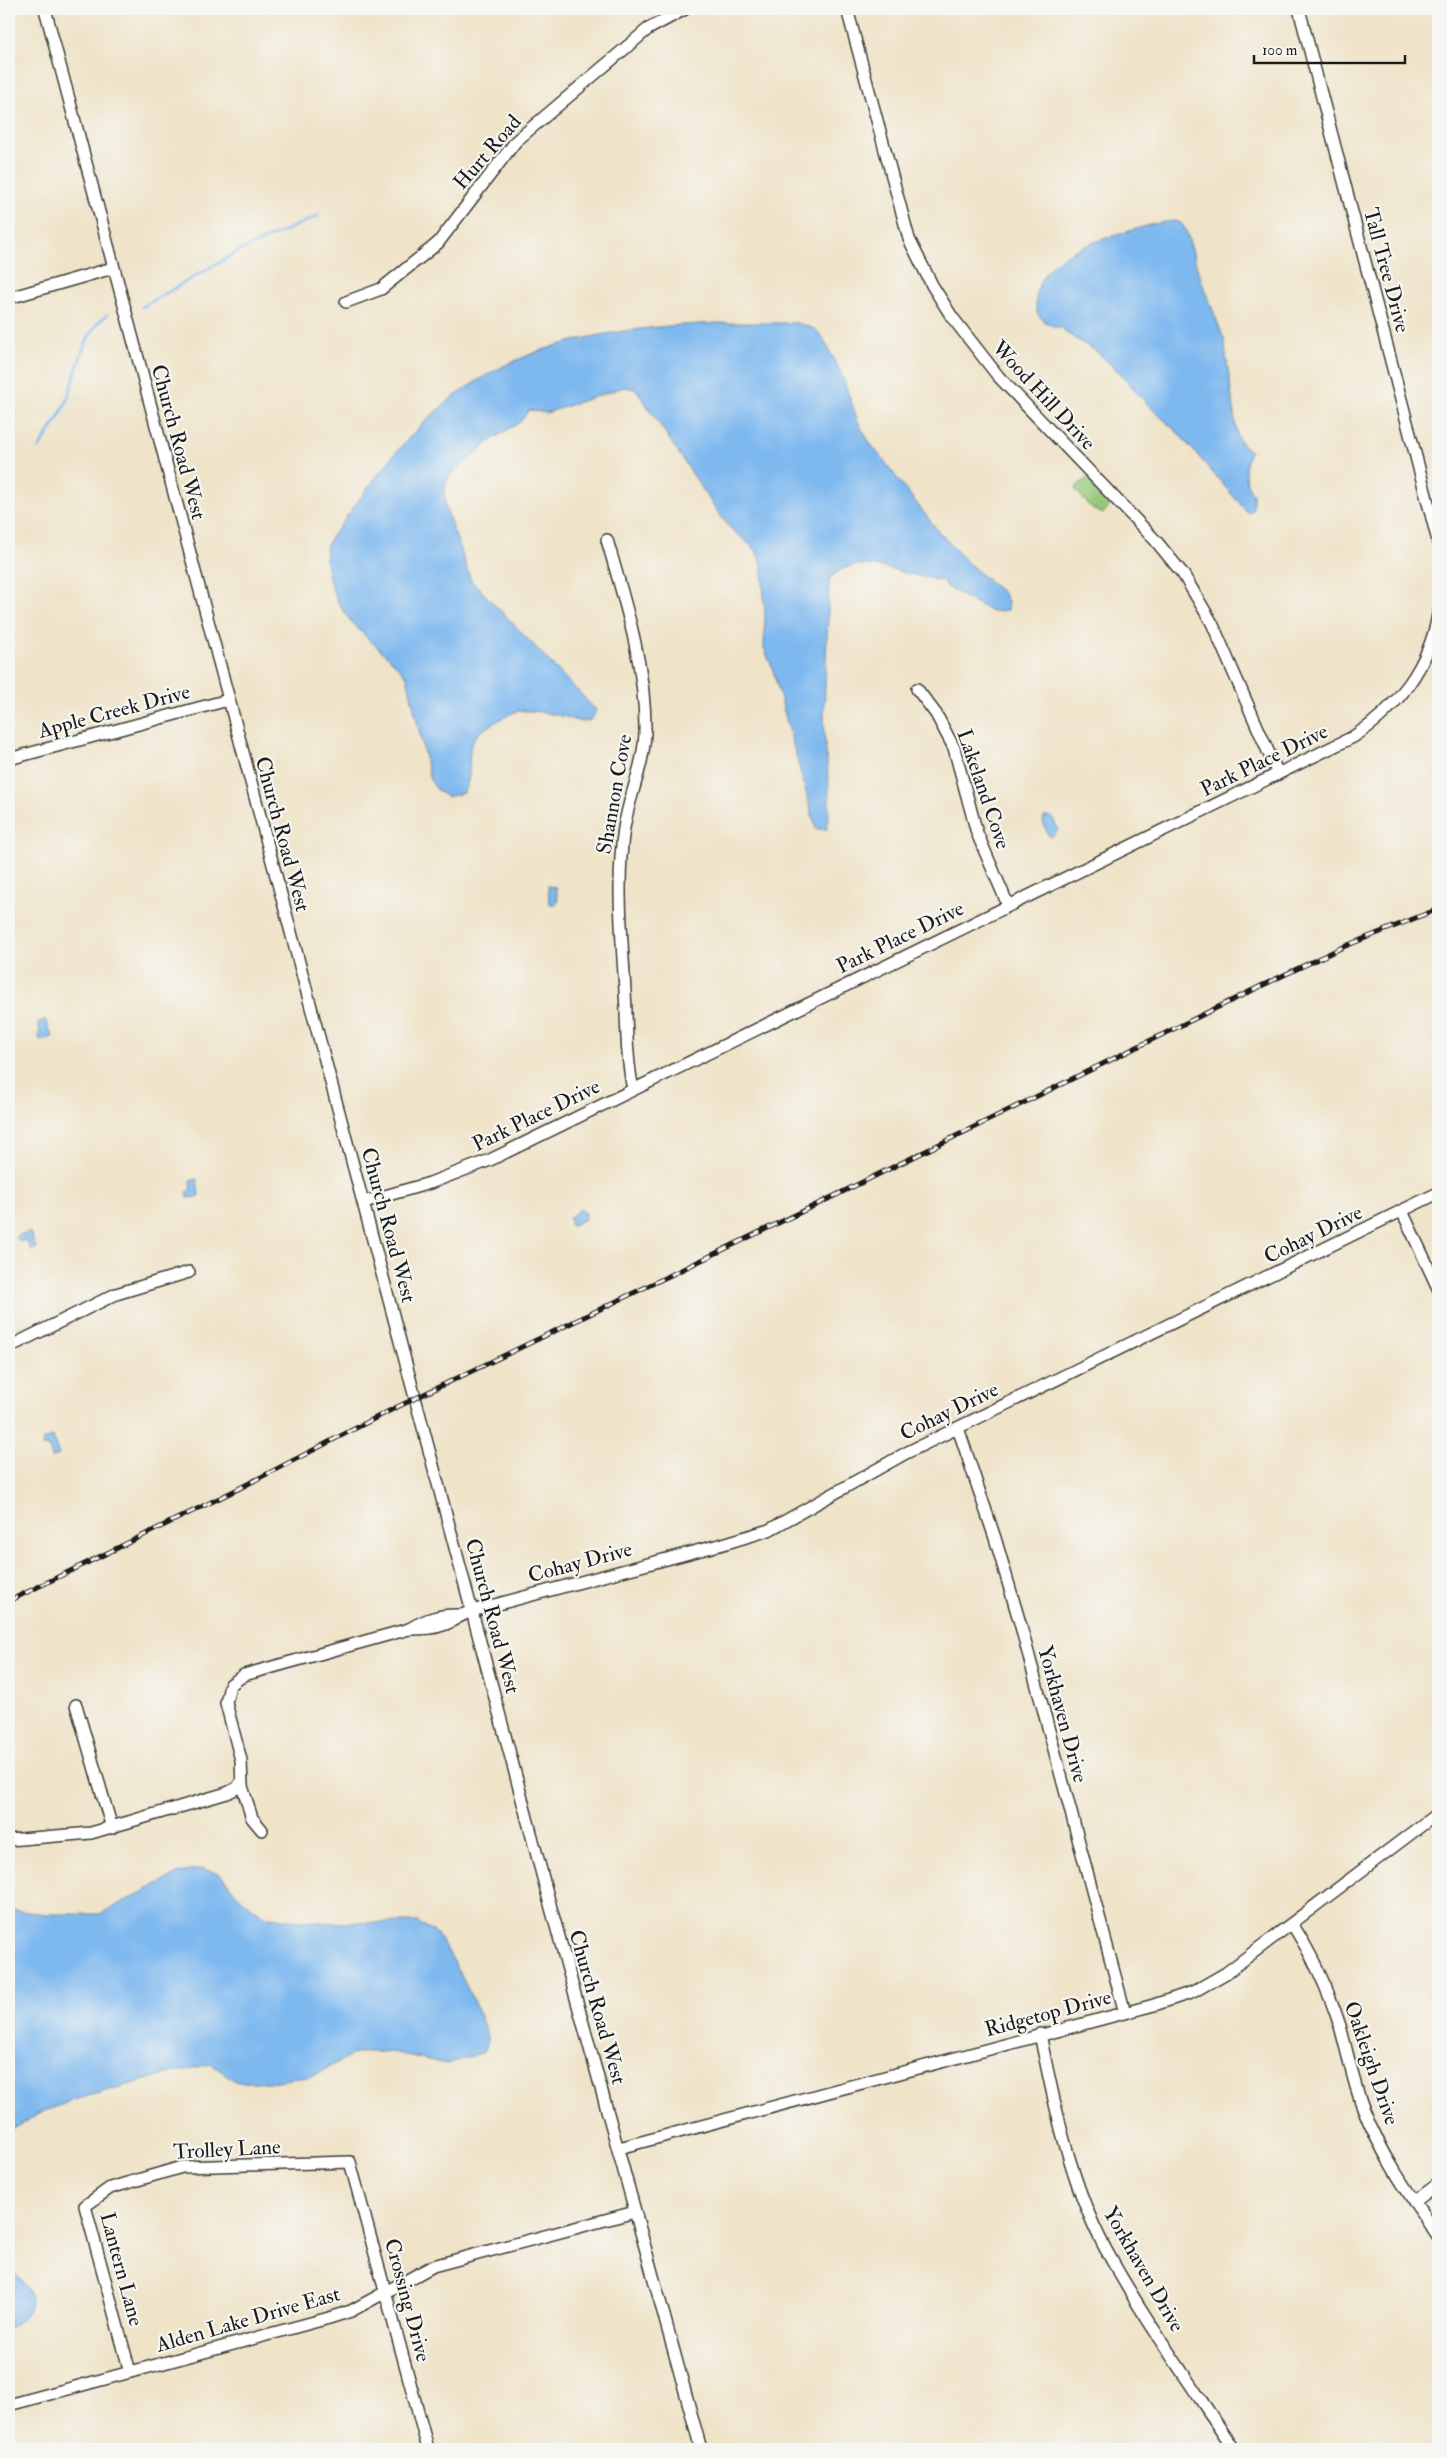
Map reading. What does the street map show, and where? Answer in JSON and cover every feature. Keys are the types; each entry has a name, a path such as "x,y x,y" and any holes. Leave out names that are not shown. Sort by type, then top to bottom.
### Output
{"street":[{"name":"Church Road West","path":"45,9 472,1611 701,2449"},
{"name":"Hurt Road","path":"346,302 381,289 438,243 516,141 648,29 685,9"},
{"name":"Wood Hill Drive","path":"847,9 909,239 932,285 952,317 998,376 1156,541 1190,584 1212,623 1278,774"},
{"name":"Tall Tree Drive","path":"1299,9 1438,541"},
{"path":"9,298 113,268"},
{"name":"Shannon Cove","path":"607,540 638,657 645,709 644,752 624,828 621,862 621,928 628,1043 633,1089"},
{"name":"Park Place Drive","path":"364,1202 430,1183 490,1160 1278,774 1364,730 1399,696 1423,661 1433,637 1438,614"},
{"name":"Lakeland Cove","path":"917,689 936,714 954,748 977,833 1008,905"},
{"name":"Apple Creek Drive","path":"9,759 228,700"},
{"name":"Cohay Drive","path":"241,1782 241,1760 226,1703 228,1690 234,1680 244,1675 409,1629 427,1629 447,1624 460,1615 472,1611 762,1532 780,1525 877,1468 1438,1192"},
{"path":"1402,1211 1438,1288"},
{"path":"9,1347 110,1296 189,1272"},
{"name":"Yorkhaven Drive","path":"958,1428 1009,1586 1125,2012"},
{"path":"76,1705 112,1828"},
{"path":"9,1840 72,1836 112,1828 227,1793 237,1788 241,1782"},
{"path":"241,1782 252,1818 262,1830"},
{"name":"Ridgetop Drive","path":"618,2148 1182,1996 1209,1984 1292,1924 1438,1813"},
{"name":"Oakleigh Drive","path":"1292,1924 1308,1949 1328,1992 1364,2111 1385,2155 1438,2238"},
{"name":"Yorkhaven Drive","path":"1040,2034 1074,2173 1096,2230 1135,2299 1234,2449"},
{"name":"Trolley Lane","path":"85,2206 110,2188 182,2167 350,2162"},
{"name":"Crossing Drive","path":"350,2162 428,2449"},
{"path":"1414,2202 1438,2184"},
{"name":"Lantern Lane","path":"85,2206 130,2372"},
{"name":"Alden Lake Drive East","path":"9,2405 329,2318 350,2311 409,2277 433,2266 635,2212"}],"green space":[{"path":"1090,477 1113,500 1103,514 1092,509 1075,489 1080,483"}],"water":[{"path":"1176,221 1181,223 1186,230 1201,280 1224,339 1237,436 1250,451 1245,468 1247,484 1253,494 1253,509 1248,513 1178,433 1148,405 1121,374 1096,351 1066,333 1062,327 1047,323 1037,312 1036,295 1041,280 1061,258 1105,238 1148,226"},
{"path":"722,323 797,323 815,329 823,338 841,373 859,424 870,443 938,531 968,563 1003,593 1008,601 1007,610 992,612 945,586 944,581 871,565 844,568 829,580 824,732 829,788 829,815 827,829 816,829 772,667 764,648 765,615 762,566 756,550 730,528 717,511 636,389 624,387 546,413 529,410 520,422 493,439 449,476 444,490 446,509 471,580 596,710 592,718 584,722 535,711 519,711 498,720 479,733 471,746 469,776 463,793 447,797 438,791 430,780 407,677 395,663 358,629 339,604 327,568 326,550 330,539 395,453 424,422 471,385 503,366 537,352 609,333 646,328"},
{"path":"1049,816 1053,818 1058,830 1052,837 1048,835 1043,821 1044,817"},
{"path":"548,886 556,887 558,902 555,905 549,903"},
{"path":"45,1020 53,1037 41,1041 38,1035 40,1032 38,1022"},
{"path":"197,1179 199,1197 188,1198 187,1192 191,1190 190,1180"},
{"path":"580,1209 585,1213 585,1219 571,1226 569,1218"},
{"path":"30,1232 36,1248 31,1250 26,1240 20,1242 16,1238 18,1235"},
{"path":"53,1437 59,1455 52,1458 49,1447 42,1446 43,1440"},
{"path":"201,1869 219,1873 240,1898 264,1916 335,1923 417,1922 430,1929 437,1935 450,1954 473,2000 487,2037 484,2052 447,2064 392,2052 365,2052 351,2055 313,2076 270,2082 237,2082 211,2064 163,2075 74,2100 42,2112 9,2131 9,1910 47,1914 100,1914 179,1873"},
{"path":"9,2268 24,2284 31,2299 26,2313 9,2328"}],"waterway":[{"path":"142,307 241,250 318,216"},
{"path":"39,448 65,405 85,344 98,323 107,315"}],"railway":[{"path":"9,1601 236,1490 391,1410 824,1201 1261,986 1343,947 1438,909"}]}
